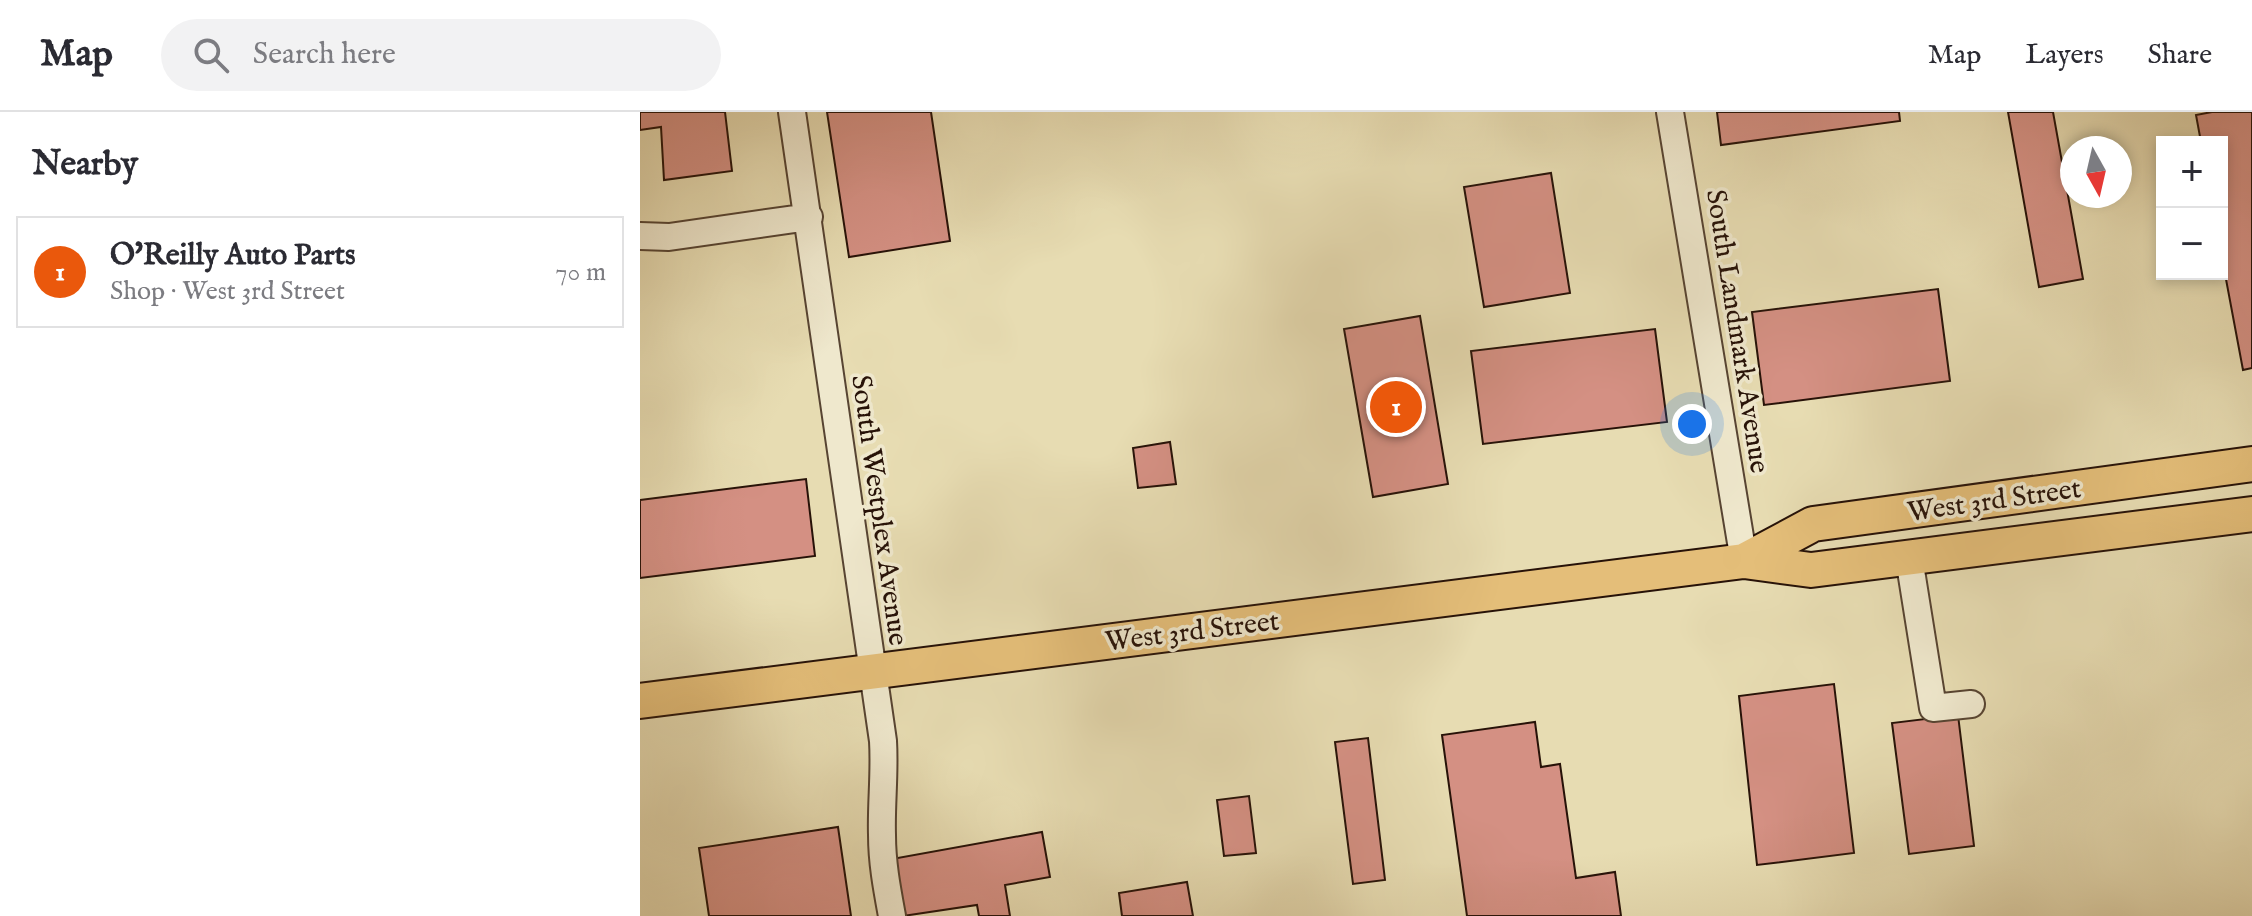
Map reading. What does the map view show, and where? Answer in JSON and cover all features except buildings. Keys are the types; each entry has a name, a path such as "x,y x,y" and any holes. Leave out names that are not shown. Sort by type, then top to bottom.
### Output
{"main road":[{"name":"West 3rd Street","path":"1744,561 1813,524 2252,464"},
{"name":"West 3rd Street","path":"640,701 1744,561 1811,570 2252,514"}],"street":[{"name":"South Westplex Avenue","path":"792,112 870,671 883,741 882,845 892,916"},
{"name":"South Landmark Avenue","path":"1670,112 1744,561"},
{"path":"640,236 669,237 809,217"},
{"path":"1909,558 1933,708 1971,704"}],"place":[{"name":"O'Reilly Auto Parts","path":"1396,407"}]}
